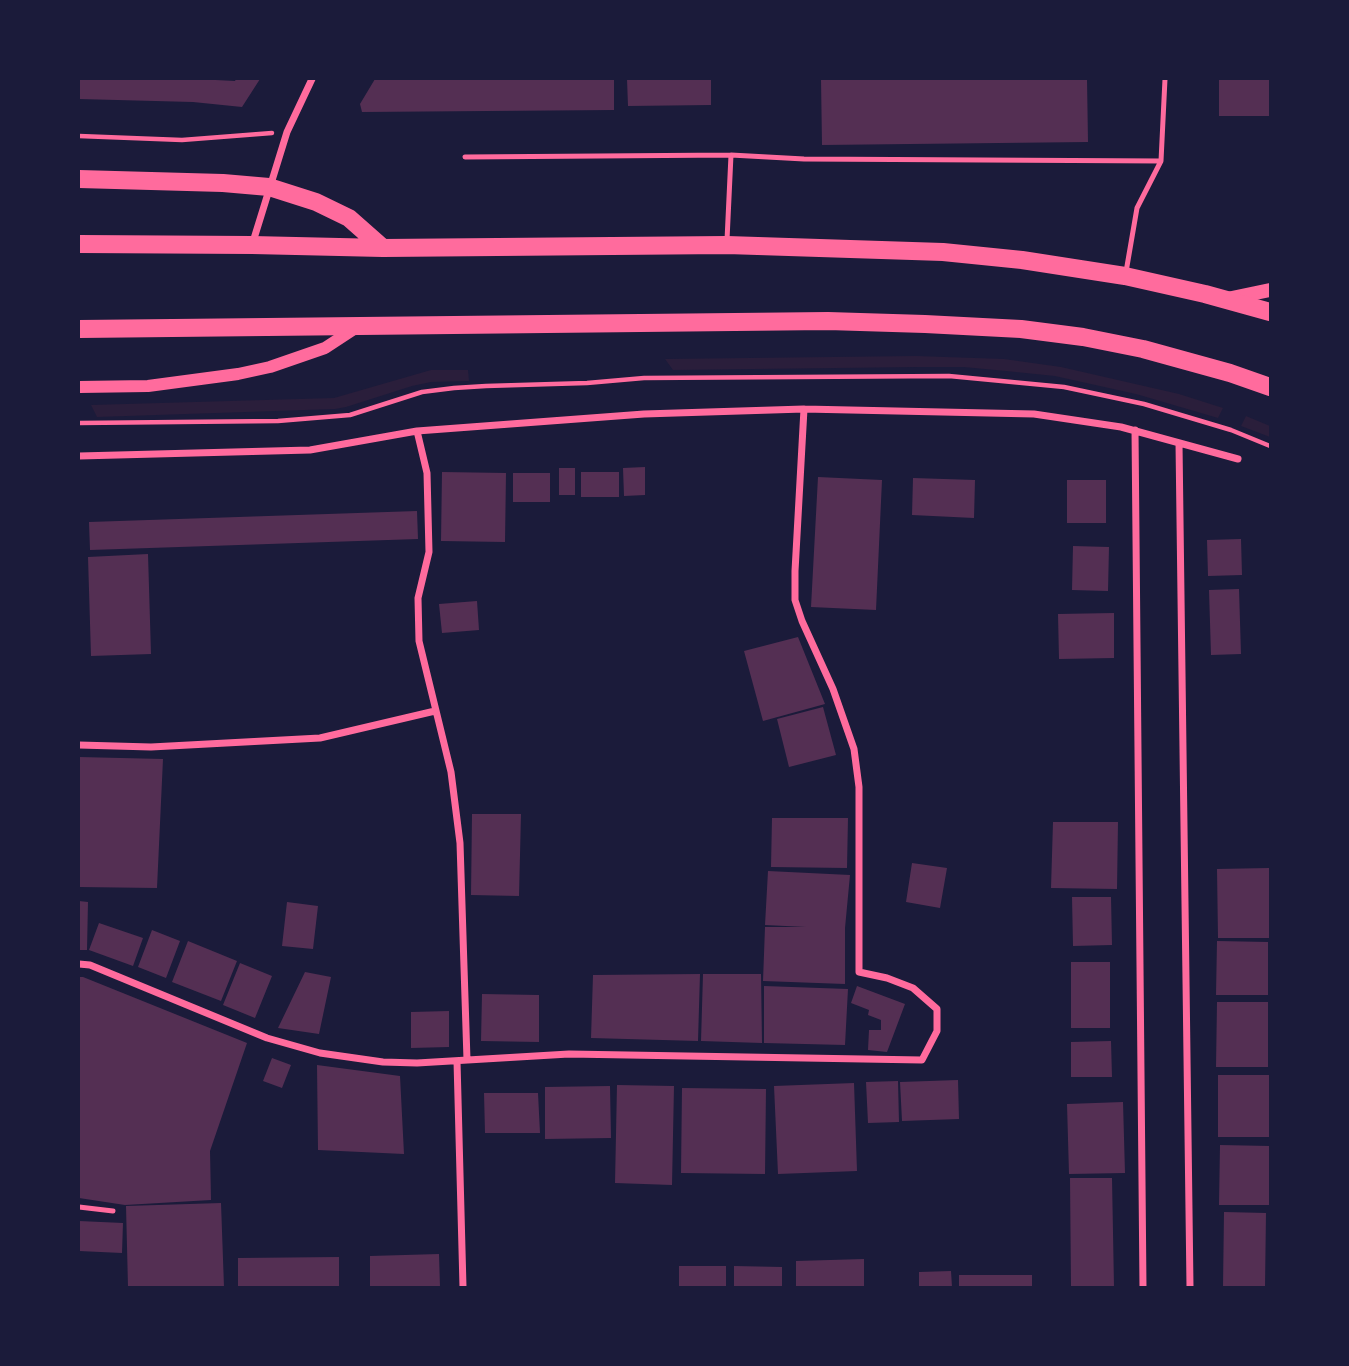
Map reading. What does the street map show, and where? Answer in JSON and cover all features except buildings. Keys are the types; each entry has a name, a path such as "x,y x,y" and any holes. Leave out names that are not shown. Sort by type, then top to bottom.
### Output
{"main road":[{"path":"79,179 269,187 316,202 349,218 383,248"},
{"path":"79,244 383,248 727,245 943,252 1035,262 1125,276 1227,299 1270,312"},
{"path":"1227,299 1270,290"},
{"path":"79,329 828,321 925,324 1021,329 1083,337 1143,349 1270,387"}],"street":[{"path":"252,245 287,132 312,79"},
{"path":"79,387 173,384 248,372 325,348 357,327"},
{"path":"79,964 90,965 267,1038 320,1053 383,1062 417,1063 569,1054 922,1059 937,1031 937,1009 913,988 887,978 859,972 859,788 854,749 833,689 795,600 804,410"},
{"path":"79,456 310,450 417,431 644,414 804,410 1034,414 1121,426 1238,459"},
{"path":"1135,430 1143,1287"},
{"path":"417,431 427,473 429,552 418,598 419,641 451,772 460,843 467,1059"},
{"path":"1179,443 1190,1287"},
{"path":"79,745 151,747 320,738 435,711"},
{"path":"457,1061 463,1287"}],"lane":[{"path":"1125,276 1137,208 1161,161 1165,79"},
{"path":"465,157 731,155 804,159 1161,161"},
{"path":"727,245 731,155"},
{"path":"79,1207 113,1211"}],"path":[{"path":"79,136 182,140 287,132"}],"shaded area":[{"path":"916,356 1004,359 1061,367 1179,394 1223,408 1218,418 1136,394 1055,376 964,367 673,370 665,359"},
{"path":"431,370 468,370 469,381 431,382 335,409 97,417 91,405 334,398"},
{"path":"1246,416 1270,426 1270,437 1241,426"}]}
